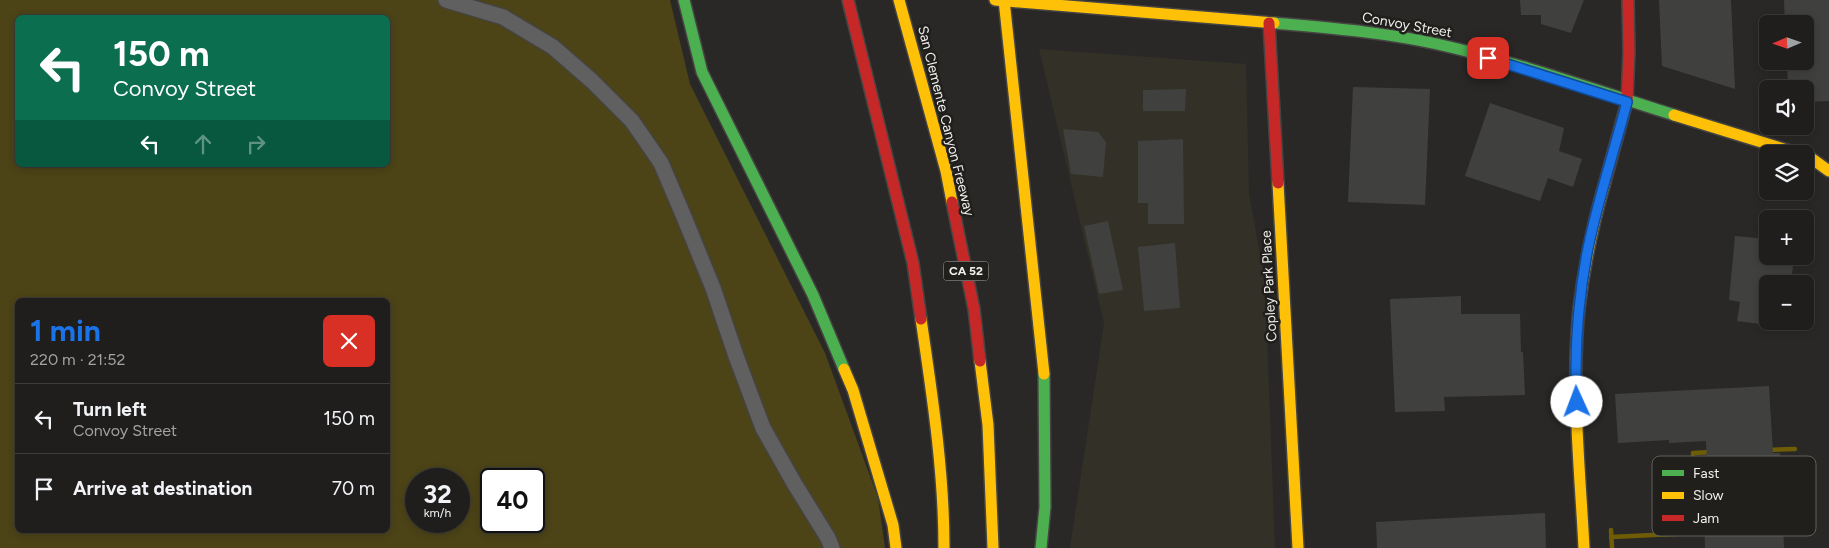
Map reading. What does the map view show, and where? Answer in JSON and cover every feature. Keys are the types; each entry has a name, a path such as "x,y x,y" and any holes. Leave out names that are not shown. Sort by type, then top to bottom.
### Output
{"main road":[{"path":"684,0 702,72 813,296 853,390 893,525 896,548"},
{"path":"848,0 913,263 934,402 944,517 944,548"},
{"name":"San Clemente Canyon Freeway","path":"899,0 946,171 974,309 988,424 993,548"},
{"path":"1001,0 1044,362 1045,507 1041,548"},
{"name":"Convoy Street","path":"1001,0 1353,30 1436,44 1501,61 1769,145"},
{"path":"1584,548 1576,379 1579,310 1598,207 1627,102 1628,0"},
{"name":"Copley Park Place","path":"1269,23 1298,548"},
{"name":"Convoy Street","path":"1814,156 1829,157"},
{"name":"Convoy Street","path":"1814,162 1829,171"}],"street":[{"path":"446,0 503,17 553,47 592,80 632,121 661,163 712,288 763,428 828,538 832,548"}],"shaded area":[{"path":"0,0 670,0 690,84 825,353 878,498 885,548 0,548"},
{"path":"1039,49 1246,64 1249,194 1265,281 1275,548 1070,548 1104,323"}],"building":[{"path":"1520,0 1584,0 1571,33 1541,24 1541,15 1521,15"},
{"path":"1659,0 1731,0 1735,89 1662,66"},
{"path":"1784,0 1829,0 1829,101 1814,102 1814,80 1788,80 1787,70 1814,70 1814,15 1785,15"},
{"path":"1353,87 1430,89 1425,205 1348,202"},
{"path":"1186,89 1185,111 1143,111 1143,90"},
{"path":"1490,103 1564,128 1559,151 1582,159 1573,187 1548,178 1540,201 1465,176"},
{"path":"1063,129 1098,132 1106,142 1103,177 1071,174"},
{"path":"1183,139 1184,224 1148,224 1148,203 1138,203 1138,141"},
{"path":"1108,221 1123,290 1099,294 1084,226"},
{"path":"1735,236 1759,238 1759,265 1793,265 1792,274 1796,275 1759,275 1759,324 1737,321 1740,302 1729,300"},
{"path":"1175,243 1180,308 1144,311 1138,247"},
{"path":"1461,296 1461,314 1520,314 1525,395 1444,397 1445,411 1395,412 1390,299"},
{"path":"1769,386 1773,453 1780,453 1780,456 1707,456 1706,441 1669,443 1669,440 1618,443 1615,394"},
{"path":"1545,513 1546,548 1377,548 1376,522"},
{"path":"1705,536 1783,536 1784,548 1705,548"}],"waterway":[{"path":"1767,450 1795,449"},
{"path":"1693,456 1693,453 1712,452"},
{"path":"1611,530 1612,548"},
{"path":"1611,537 1652,535"}],"traffic: fast":[{"path":"684,0 702,72 813,295 844,369"},
{"path":"1274,23 1376,33 1437,44 1526,68 1674,115"},
{"path":"1041,548 1045,507 1044,374"}],"traffic: slow":[{"path":"899,0 946,171 952,202"},
{"path":"995,0 1274,23"},
{"path":"1004,0 1044,374"},
{"path":"1674,115 1771,145"},
{"path":"1814,160 1829,171"},
{"path":"1584,548 1577,428 1577,338 1586,261 1605,182"},
{"path":"1278,183 1298,548"},
{"path":"921,319 940,461 944,548"},
{"path":"980,361 988,425 993,548"},
{"path":"844,369 853,390 893,525 896,548"}],"traffic: jam":[{"path":"848,0 913,263 921,319"},
{"path":"1605,182 1627,102 1628,0"},
{"path":"1269,23 1278,183"},
{"path":"952,202 974,309 980,361"}],"route":[{"path":"1488,58 1627,102 1598,207 1588,253 1579,310 1577,402"}]}
